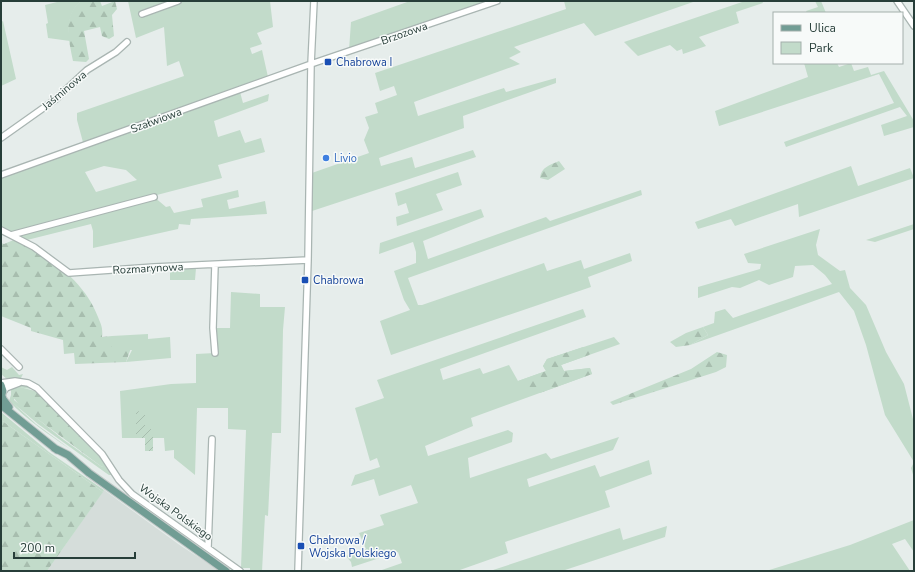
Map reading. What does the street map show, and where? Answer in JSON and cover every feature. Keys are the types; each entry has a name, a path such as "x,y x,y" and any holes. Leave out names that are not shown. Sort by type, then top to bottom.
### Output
{"main road":[{"name":"Wojska Polskiego","path":"2,391 4,402 16,417"},
{"name":"Wojska Polskiego","path":"1,405 54,448 68,455 89,473 226,571"},
{"name":"Wojska Polskiego","path":"210,559 222,564 231,571"}],"street":[{"path":"142,14 178,1"},
{"path":"298,571 308,260 311,64 314,1"},
{"name":"Brzozowa","path":"311,64 497,1"},
{"path":"897,1 914,26"},
{"name":"Jaśminowa","path":"1,138 56,99 87,70 116,52 126,42"},
{"name":"Szałwiowa","path":"1,174 311,64"},
{"path":"11,235 154,197"},
{"name":"Rozmarynowa","path":"1,230 50,258 69,273 170,266 308,260"},
{"path":"215,265 213,328 215,353"},
{"path":"1,349 19,367"},
{"name":"Wojska Polskiego","path":"2,391 21,382 34,386 43,392 102,454 119,480 132,494 240,571"},
{"path":"208,548 212,439"}],"shaded area":[{"path":"104,490 181,546 220,571 47,571"}],"green space":[{"path":"61,1 81,1 71,14 69,24 70,41 48,38 46,24 48,23 45,5"},
{"path":"81,1 100,1 102,6 115,1 117,9 112,15 114,36 109,39 102,36 100,27 84,31 89,59 86,62 73,61 68,29 71,13"},
{"path":"128,1 270,1 273,27 257,33 262,44 250,48 252,54 262,50 268,77 349,50 351,22 410,1 497,1 240,92 243,103 269,94 268,101 214,121 218,137 240,130 245,143 261,138 265,152 218,165 222,178 153,196 166,207 170,206 174,213 203,207 201,199 238,190 239,197 227,200 229,209 265,201 267,214 191,219 190,225 179,224 178,229 93,248 93,231 91,224 27,240 1,228 1,177 84,146 77,120 77,113 184,76 179,61 167,66 164,27 136,38","holes":["104,166 126,170 137,180 96,192 85,172"]},
{"path":"564,1 696,1 595,36 584,23 514,47 521,52 509,58 520,64 414,102 418,116 504,88 506,92 556,78 556,83 463,116 464,128 379,158 381,166 412,157 415,168 473,150 476,157 309,212 309,174 369,153 364,140 369,128 365,117 378,113 375,103 397,95 394,86 380,91 375,73 566,9"},
{"path":"745,1 762,1 763,3 736,12 739,23 699,37 706,46 683,54 682,49 677,51 670,45 638,56 624,42"},
{"path":"815,1 821,1 826,12 806,11 818,7"},
{"path":"3,21 16,79 1,86 1,22"},
{"path":"804,64 838,64 839,67 851,64 854,71 868,67 871,75 884,71 914,121 914,127 884,136 881,125 907,116 900,107 786,147 784,142 894,103 879,74 719,126 715,111 808,77"},
{"path":"559,161 565,169 548,180 540,178 544,169"},
{"path":"851,166 858,186 910,168 914,178 799,217 798,204 735,226 731,219 698,229 695,222"},
{"path":"458,172 462,185 436,194 443,210 397,226 396,217 409,213 406,203 398,206 395,193"},
{"path":"641,190 642,195 408,278 418,305 422,305 544,263 547,271 581,260 584,269 630,253 632,261 588,277 591,287 391,355 380,321 410,310 404,300 394,271 416,263 416,252 413,242 379,254 380,243 481,209 484,217 423,241 428,259 546,217 550,221"},
{"path":"914,224 914,229 875,242 866,240"},
{"path":"820,229 816,245 818,255 840,271 845,270 850,288 866,305 886,352 904,384 914,423 914,462 885,415 866,345 854,311 839,292 690,345 708,335 703,327 714,323 715,312 725,309 733,318 832,284 825,275 813,265 795,266 793,277 769,285 759,280 740,288 732,287 698,298 698,287 760,269 761,264 748,263 744,254"},
{"path":"16,239 53,262 75,281 92,304 102,326 102,337 112,336 112,350 131,348 126,362 75,364 74,353 64,354 63,340 31,331 31,328 1,316 1,243 4,244"},
{"path":"170,266 196,268 195,280 170,280"},
{"path":"231,292 260,294 260,307 285,307 283,330 281,433 272,433 268,516 265,515 262,571 250,571 250,568 241,568 246,430 228,429 228,408 197,408 195,475 174,458 174,450 165,451 164,438 122,438 120,391 171,384 196,383 196,354 215,353 213,328 230,328"},
{"path":"583,309 586,317 440,369 443,380 480,368 483,374 509,365 518,381 546,371 543,366 547,359 614,337 620,344 561,365 564,371 590,368 592,374 471,418 473,426 425,446 428,456 508,430 513,433 512,442 468,458 470,478 546,453 551,459 619,437 613,450 527,479 529,487 595,465 600,477 649,460 652,474 605,491 610,507 505,542 508,553 457,571 379,571 402,563 398,552 352,567 351,562 346,556 366,549 359,533 384,525 380,515 418,503 411,485 379,496 374,479 351,486 355,475 380,467 377,458 370,461 355,408 384,398 377,380"},
{"path":"703,327 708,335 690,345 676,347 670,342 686,333"},
{"path":"148,334 148,339 170,337 171,358 126,362 132,350 111,350 112,336"},
{"path":"583,347 594,349 589,355 561,365 564,371 590,368 592,374 540,393 538,390 529,387 520,389 518,381 546,371 543,366 547,359"},
{"path":"717,352 727,355 726,367 716,372 613,405 610,402 691,369"},
{"path":"1,367 7,370 12,367 19,375 23,374 21,378 8,380 1,374"},
{"path":"23,385 33,388 44,396 32,389 17,387 14,400 64,440 102,467 105,464 113,475 106,473 38,424 13,403 36,424 70,449 38,426 9,401 11,387"},
{"path":"20,387 35,391 44,396 98,452 105,464 104,466 102,467 20,406 13,397 15,388"},
{"path":"136,411 145,412 145,429 153,429 153,451 145,451 145,438 136,438"},
{"path":"1,412 49,452 104,490 103,492 1,420"},
{"path":"1,420 103,492 47,571 1,571"},
{"path":"914,462 914,478 911,468"},
{"path":"914,520 914,552 905,539 892,544 910,571 766,571 850,545"},
{"path":"667,526 665,537 562,571 490,571 620,528 623,540"}],"place":[{"name":"Chabrowa I","path":"328,62"},
{"name":"Livio","path":"326,158"},
{"name":"Chabrowa","path":"305,280"},
{"name":"Chabrowa / Wojska Polskiego","path":"301,546"}]}
